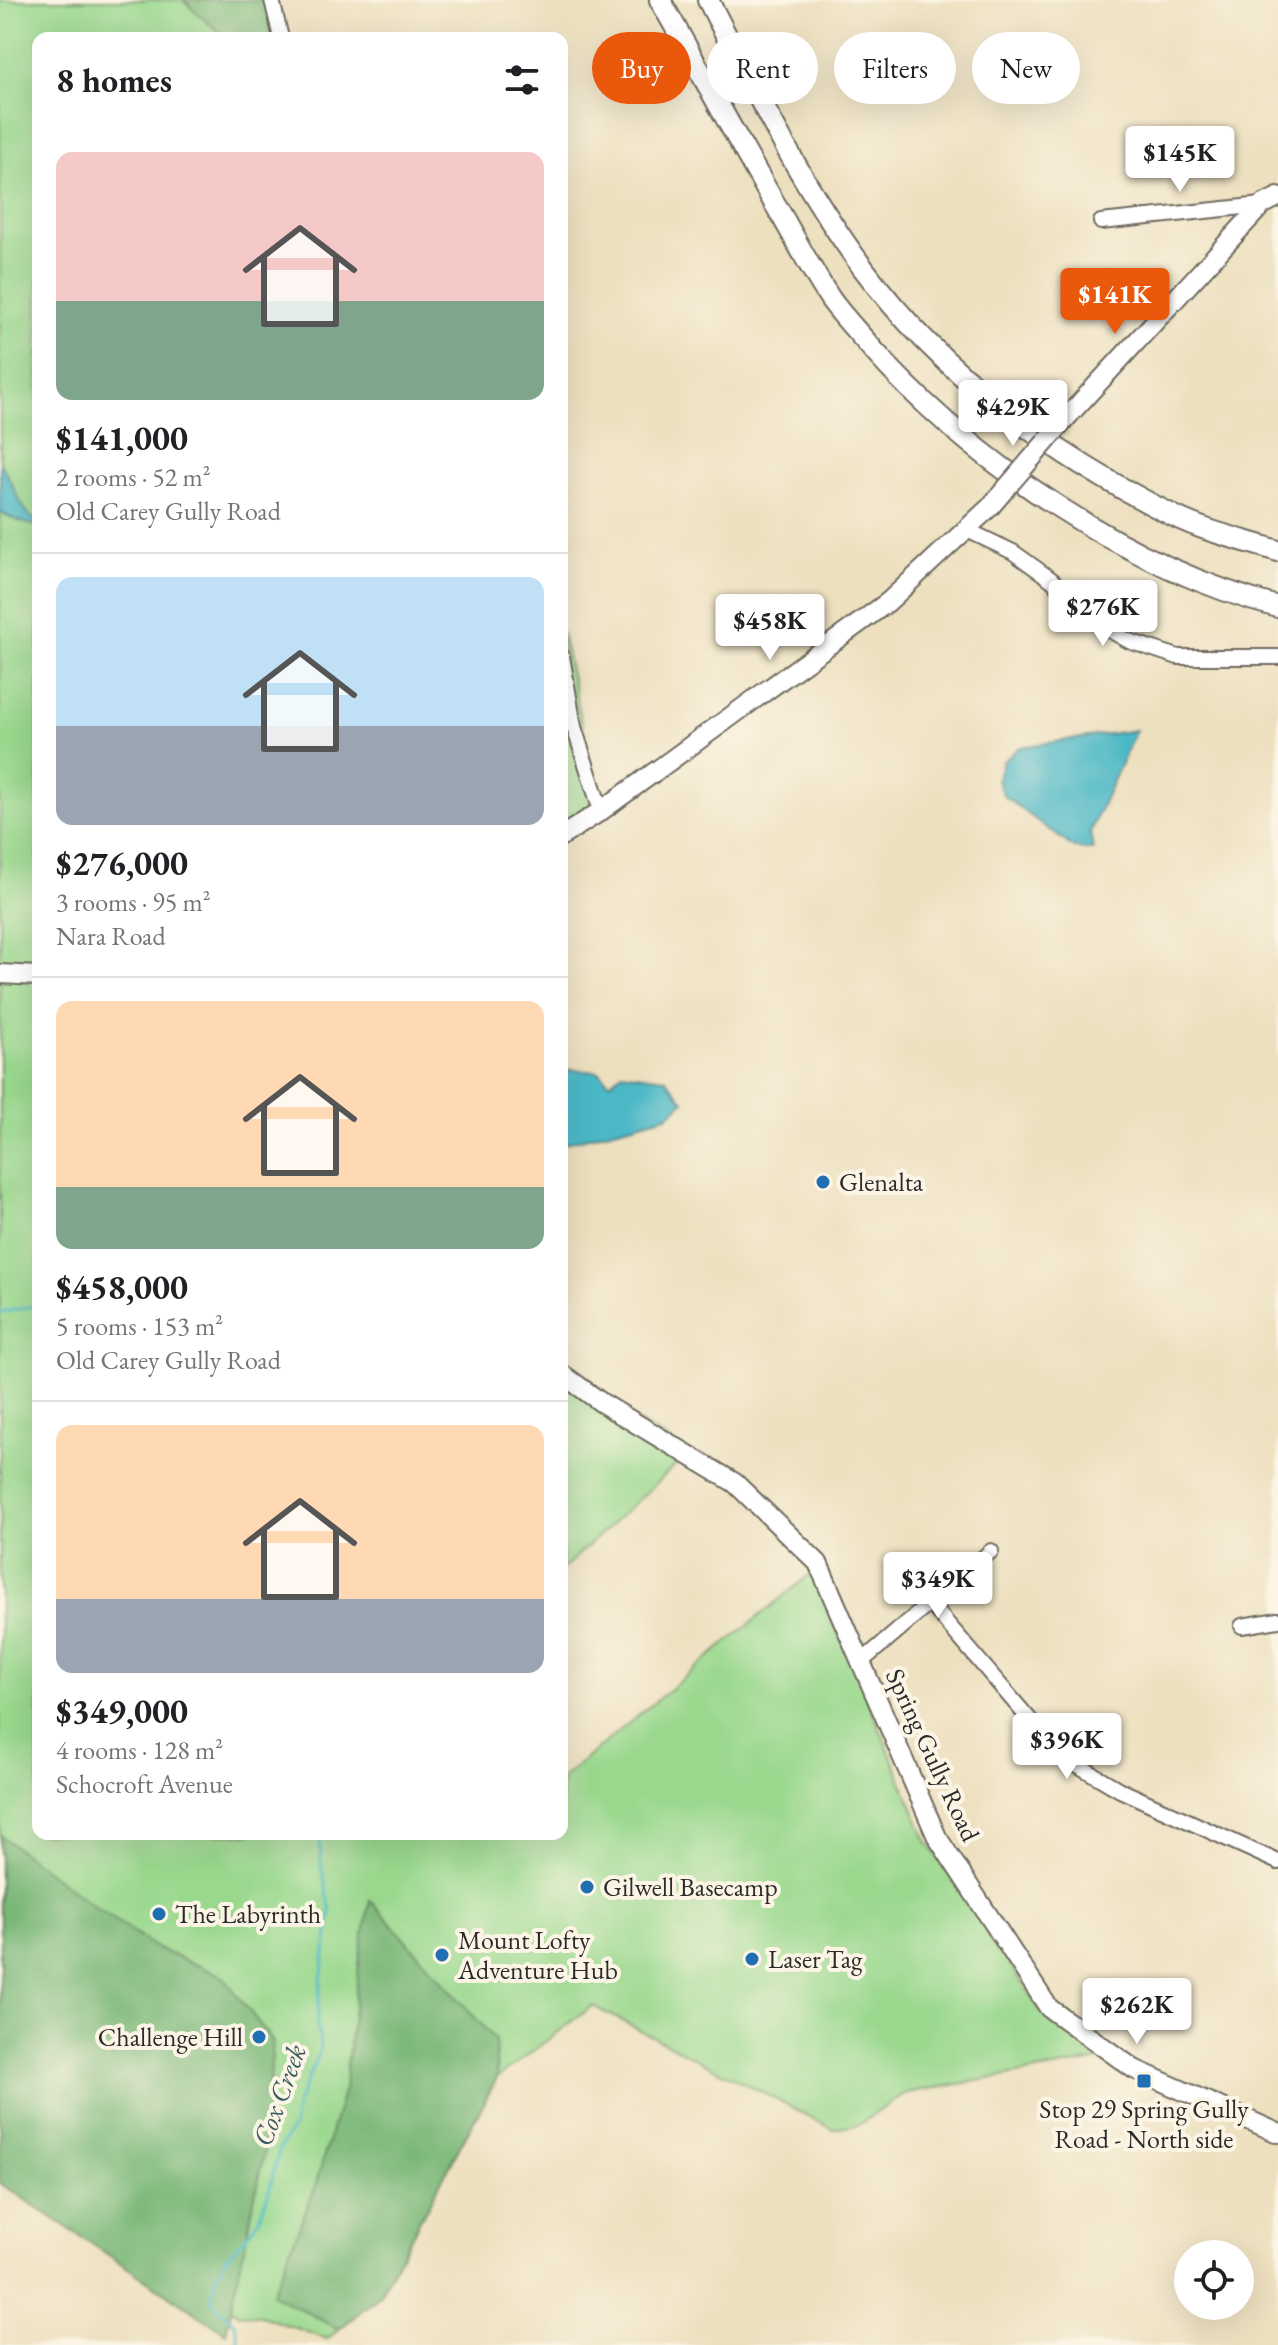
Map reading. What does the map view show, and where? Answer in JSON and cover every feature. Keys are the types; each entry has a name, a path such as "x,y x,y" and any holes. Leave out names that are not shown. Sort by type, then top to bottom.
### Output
{"highway":[{"path":"660,0 719,109 830,298 901,380 950,427 984,453 1039,493 1128,548 1233,595 1278,607"},
{"path":"708,0 813,190 862,266 925,340 1018,420 1088,466 1177,517 1278,551"}],"main road":[{"path":"568,832 888,602 990,507 1068,416 1270,201"},
{"path":"0,974 32,976"},
{"name":"Spring Gully Road","path":"568,1378 602,1403 735,1483 818,1563 937,1837 1049,2008 1134,2069 1278,2133"}],"street":[{"path":"272,0 280,32"},
{"path":"1101,222 1270,201"},
{"path":"965,529 1013,552 1052,580 1088,618 1129,641 1178,657 1278,657"},
{"path":"568,692 574,727 601,811"},
{"path":"861,1662 991,1551"},
{"path":"929,1602 1059,1754 1120,1790 1278,1862"},
{"path":"1242,1626 1278,1620"}],"green space":[{"path":"0,0 182,0 220,32 32,32 32,976 0,974"},
{"path":"185,0 270,0 277,32 220,32"},
{"path":"568,660 601,811 568,832"},
{"path":"0,976 32,978 32,1840 568,1840 568,1773 814,1571 926,1839 1043,2014 1107,2059 906,2093 858,2125 833,2129 593,2006 497,2078 378,2297 327,2339 261,2316 239,2314 0,2159 0,1786 5,1779 0,1775"},
{"path":"568,1378 689,1453 568,1564"},
{"path":"0,1835 88,1902 158,1949 223,1976 273,2042 264,2153 226,2333 0,2183"},
{"path":"370,1900 495,2040 497,2078 378,2297 339,2329 272,2294 313,2193 344,2089"}],"water":[{"path":"0,463 21,504 32,518 32,524 0,512"},
{"path":"1136,730 1090,832 1093,850 1074,848 1004,796 997,780 1003,761 1020,747"},
{"path":"568,1069 599,1072 610,1083 622,1072 665,1078 684,1101 667,1116 568,1142"}],"waterway":[{"path":"0,1313 32,1306"},
{"name":"Cox Creek","path":"239,2345 236,2324 211,2301 217,2275 227,2257 260,2216 279,2150 293,2127 297,2104 321,2047 317,2024 331,1911 321,1865 320,1840"}],"place":[{"name":"Glenalta","path":"823,1182"},
{"name":"Gilwell Basecamp","path":"587,1887"},
{"name":"The Labyrinth","path":"159,1914"},
{"name":"Mount Lofty Adventure Hub","path":"442,1955"},
{"name":"Laser Tag","path":"752,1959"},
{"name":"Challenge Hill","path":"259,2037"},
{"name":"Stop 29 Spring Gully Road - North side","path":"1144,2081"}]}
